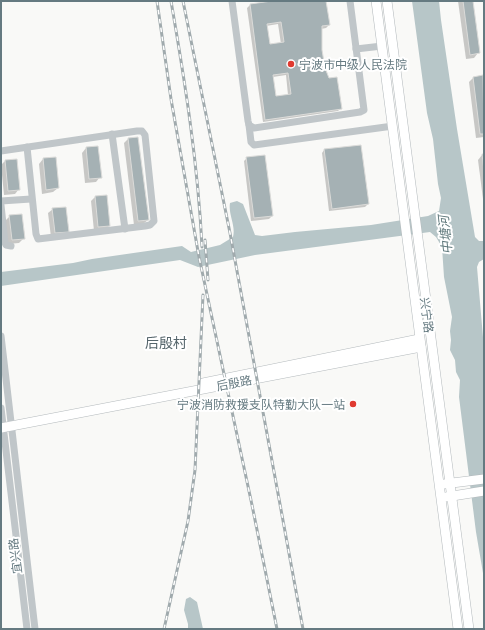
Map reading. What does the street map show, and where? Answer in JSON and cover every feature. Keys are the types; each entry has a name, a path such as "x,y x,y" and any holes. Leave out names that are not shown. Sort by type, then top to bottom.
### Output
{"main road":[{"path":"376,1 458,629"},
{"name":"兴宁路","path":"387,1 469,629"},
{"name":"后殷路","path":"5,425 420,343"},
{"path":"439,485 484,479"},
{"path":"441,498 480,492"}],"street":[{"path":"232,1 249,125 252,142 254,145 393,126"},
{"path":"249,125 254,128 259,128 363,111 365,108 350,1"},
{"path":"356,49 382,46"},
{"path":"1,151 27,147 112,134 142,131 145,135 154,221 150,225 40,240 36,234 31,199 27,147"},
{"path":"112,134 125,229"},
{"path":"1,201 31,199"},
{"path":"1,205 5,243 6,245 11,246"},
{"name":"宜兴路","path":"1,336 5,425 27,629"},
{"name":"宜兴路","path":"1,408 5,425 35,629"}],"water":[{"name":"中塘河","path":"412,1 439,1 457,129 475,237 479,241 484,241 484,259 479,262 477,267 484,349 484,579 476,532 459,397 460,380 456,372 455,360 450,350 452,317 444,277 442,247 436,237 430,232 255,255 198,267 180,260 1,286 1,272 73,263 182,246 191,252 220,245 233,237 234,229 230,211 230,203 237,201 243,204 255,235 262,236 371,225 428,216 439,211 441,198 433,139 427,113"},
{"path":"190,597 197,602 203,629 188,629 184,610 186,599"}],"building":[{"name":"宁波市中级人民法院","path":"272,1 326,1 330,25 322,26 322,50 325,68 329,78 337,77 342,109 265,120 250,4","holes":["281,22 284,42 270,44 267,24","288,73 291,94 276,96 273,75"]},
{"path":"463,1 473,1 480,53 470,55"},
{"path":"483,75 484,134 480,134 473,77"},
{"path":"138,137 149,220 138,221 128,138"},
{"path":"361,145 369,204 332,209 324,149"},
{"path":"98,146 102,178 89,179 86,147"},
{"path":"482,154 484,154 484,171"},
{"path":"265,155 273,216 254,218 246,157"},
{"path":"56,157 59,188 46,190 43,158"},
{"path":"17,159 20,190 8,191 5,160"},
{"path":"107,195 110,226 98,227 95,196"},
{"path":"66,207 69,232 55,233 52,208"},
{"path":"22,214 25,239 12,240 9,215"}],"railway":[{"path":"157,1 171,99 199,257 277,629"},
{"path":"171,1 190,123 202,247"},
{"path":"183,1 230,233 303,629"},
{"path":"205,240 208,280"},
{"path":"164,629 188,521 195,470 203,295"}],"place":[{"name":"宁波市中级人民法院","path":"291,64"},
{"name":"宁波消防救援支队特勤大队一站","path":"353,404"}],"district":[{"name":"后殷村","path":"166,343"}]}
